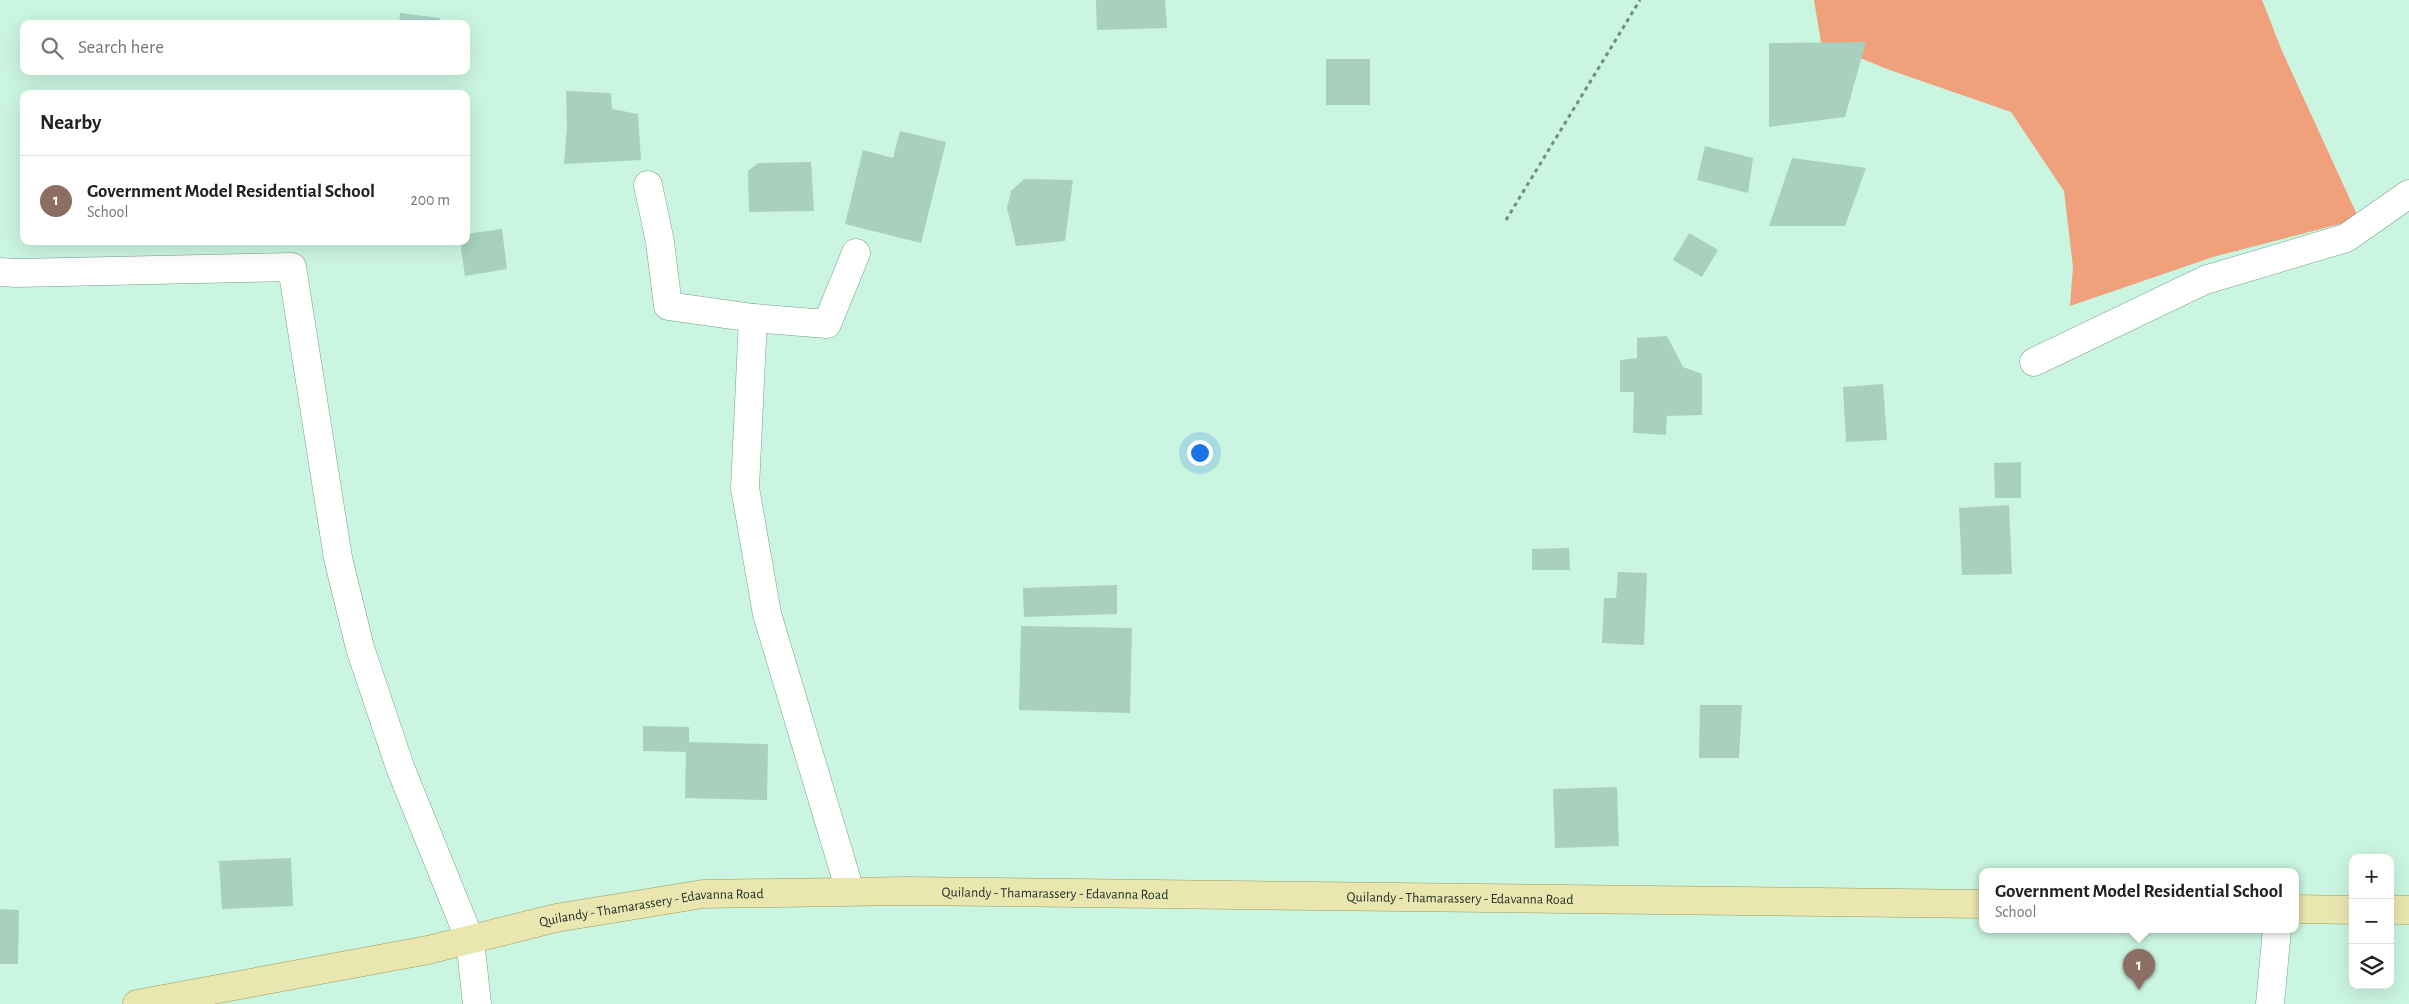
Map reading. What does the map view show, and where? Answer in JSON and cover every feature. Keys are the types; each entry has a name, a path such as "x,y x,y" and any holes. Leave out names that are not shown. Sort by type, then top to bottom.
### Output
{"main road":[{"name":"Quilandy - Thamarassery - Edavanna Road","path":"137,1004 428,950 556,918 703,894 850,891 1979,904"},
{"path":"2299,909 2349,910"},
{"path":"2394,910 2409,910"}],"street":[{"path":"648,185 660,242 668,306 753,318 827,324 856,253"},
{"path":"2034,362 2204,280 2346,238 2409,194"},
{"path":"0,272 292,267 338,558 360,648 400,767 470,940 477,1004"},
{"path":"753,318 745,488 767,614 850,891"},
{"path":"2270,1004 2277,933"}],"path":[{"path":"1506,220 1640,0"}],"shaded area":[{"path":"1814,0 2262,0 2282,51 2359,219 2213,257 2070,306 2073,267 2064,191 2011,112 1887,69 1821,42"}],"building":[{"path":"1096,0 1165,0 1167,28 1097,30"},
{"path":"400,13 440,18 440,20 399,20"},
{"path":"1866,42 1845,117 1769,127 1769,43"},
{"path":"1326,59 1370,59 1370,105 1326,105"},
{"path":"566,91 611,93 612,109 638,114 641,160 564,164 567,128"},
{"path":"900,131 946,142 921,243 845,224 863,150 893,158"},
{"path":"1705,146 1753,158 1748,193 1697,180"},
{"path":"1792,158 1866,168 1845,226 1769,226"},
{"path":"811,162 814,211 749,212 748,171 758,163"},
{"path":"1024,179 1073,180 1065,241 1016,246 1007,208 1011,191"},
{"path":"502,229 507,269 465,276 461,245 470,245 470,233"},
{"path":"1689,233 1718,250 1702,277 1673,260"},
{"path":"1667,336 1683,367 1702,374 1702,415 1667,416 1666,435 1633,433 1634,392 1620,392 1620,360 1637,358 1637,338"},
{"path":"1883,384 1887,440 1846,442 1843,387"},
{"path":"2021,462 2021,498 1995,498 1994,463"},
{"path":"2009,505 2012,574 1962,575 1959,508"},
{"path":"1569,548 1570,570 1532,570 1532,549"},
{"path":"1618,572 1647,573 1644,645 1602,643 1604,598 1616,598"},
{"path":"1117,585 1117,614 1024,617 1023,588"},
{"path":"1021,626 1132,628 1130,713 1019,710"},
{"path":"1700,705 1742,705 1739,758 1699,758"},
{"path":"643,726 689,727 689,742 768,744 767,800 685,798 686,752 643,751"},
{"path":"1617,787 1619,846 1555,848 1553,789"},
{"path":"291,858 293,906 222,909 219,861"},
{"path":"0,909 19,910 18,964 0,964"}],"place":[{"name":"Government Model Residential School","path":"2139,990"}]}
